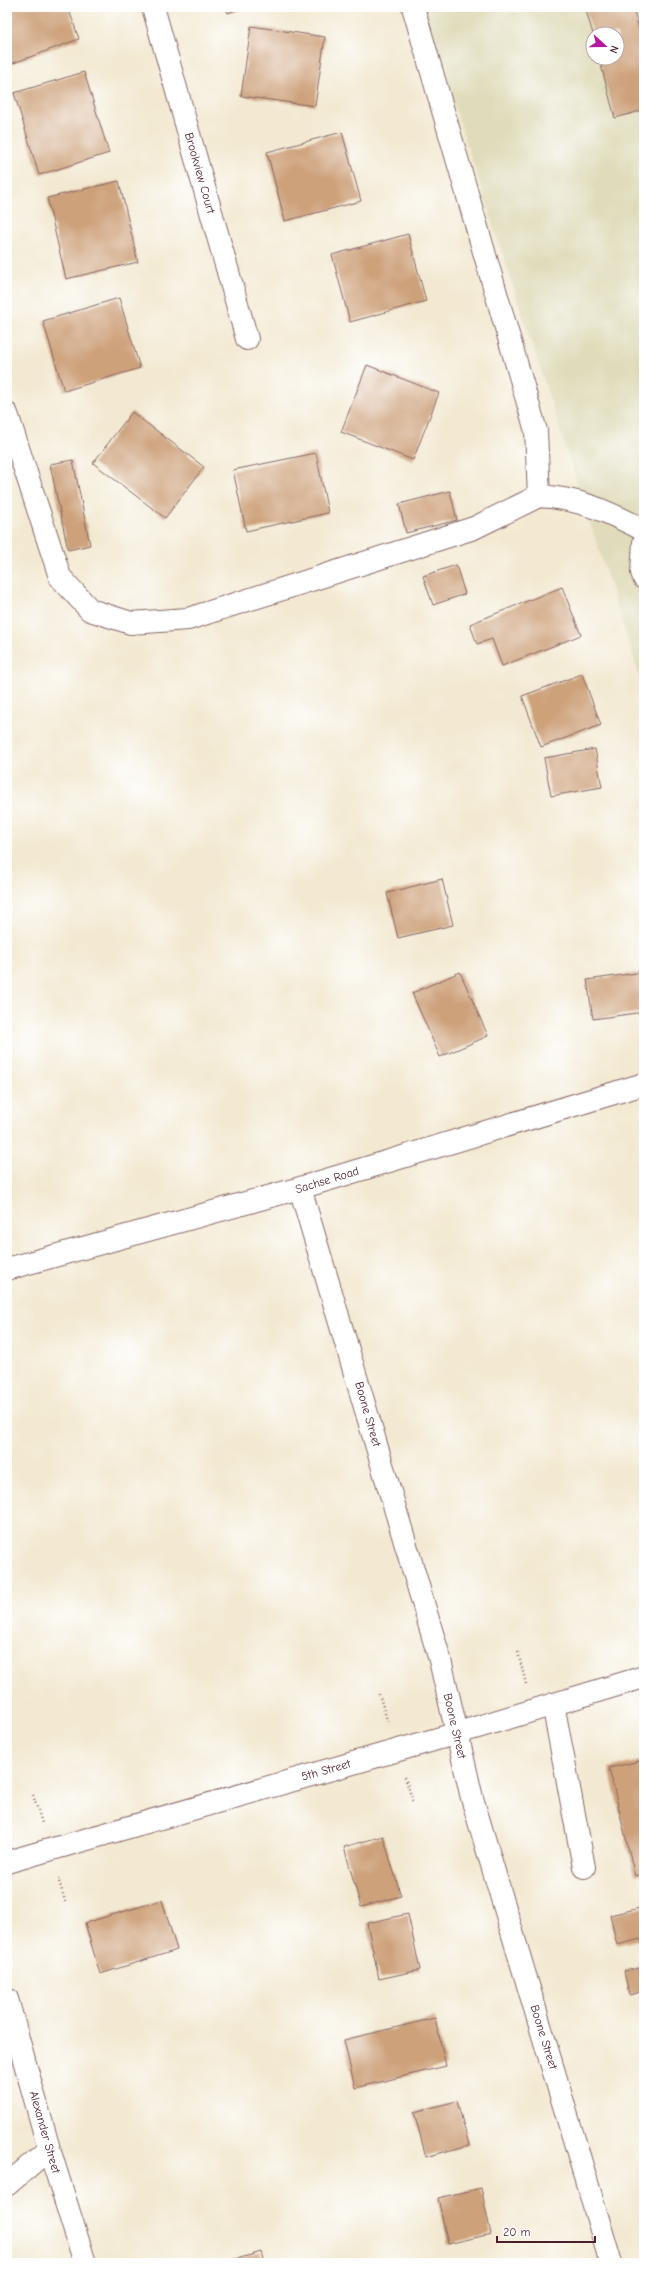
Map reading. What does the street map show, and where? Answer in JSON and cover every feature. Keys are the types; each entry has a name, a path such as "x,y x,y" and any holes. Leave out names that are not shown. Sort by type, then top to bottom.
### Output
{"street":[{"name":"Brookview Court","path":"153,7 247,340"},
{"path":"413,7 536,430 538,496"},
{"path":"7,414 60,577 90,610 131,623 188,619 474,528 538,496 561,498 596,507 644,530"},
{"path":"644,542 642,572 644,578"},
{"name":"Sachse Road","path":"7,1269 300,1188 644,1084"},
{"name":"Boone Street","path":"300,1188 435,1645 458,1733 472,1798 612,2263"},
{"name":"5th Street","path":"7,1862 458,1733 644,1677"},
{"path":"553,1704 584,1867"},
{"name":"Alexander Street","path":"7,2000 49,2149 85,2263"},
{"path":"7,2185 49,2149"}],"shaded area":[{"path":"422,7 644,7 644,690 585,507"}],"building":[{"path":"7,7 68,7 79,39 8,65"},
{"path":"226,7 245,7 228,13"},
{"path":"585,7 633,7 644,48 644,110 615,118 601,66 625,66 625,26 591,26"},
{"path":"251,26 325,37 315,106 241,96"},
{"path":"84,72 109,153 39,175 14,93"},
{"path":"342,132 361,201 285,221 267,152"},
{"path":"119,181 138,262 66,279 47,198"},
{"path":"408,234 426,301 350,322 332,255"},
{"path":"119,298 140,368 64,391 43,321"},
{"path":"367,365 439,393 413,460 341,432"},
{"path":"132,412 204,467 165,518 93,463"},
{"path":"316,453 328,513 246,531 233,470"},
{"path":"73,460 90,545 68,550 50,464"},
{"path":"450,491 457,520 406,533 399,504"},
{"path":"456,565 465,594 433,605 423,576"},
{"path":"562,587 581,635 502,666 492,639 477,644 470,624"},
{"path":"582,674 601,725 541,747 522,696"},
{"path":"595,749 602,787 551,796 544,758"},
{"path":"442,879 453,925 398,938 387,893"},
{"path":"460,972 488,1036 440,1057 412,993"},
{"path":"644,972 644,1012 593,1019 587,980"},
{"path":"644,1760 644,1873 635,1876 609,1768"},
{"path":"383,1836 401,1896 361,1907 344,1847"},
{"path":"162,1900 177,1950 100,1974 85,1923"},
{"path":"644,1907 644,1951 641,1939 617,1945 610,1915"},
{"path":"408,1914 420,1970 379,1979 367,1923"},
{"path":"644,1967 644,1991 629,1995 624,1971"},
{"path":"435,2018 446,2066 355,2088 344,2040"},
{"path":"644,2031 644,2043 639,2034"},
{"path":"457,2101 469,2145 426,2157 414,2112"},
{"path":"481,2188 491,2234 448,2244 438,2198"},
{"path":"261,2252 264,2263 223,2263"}]}
